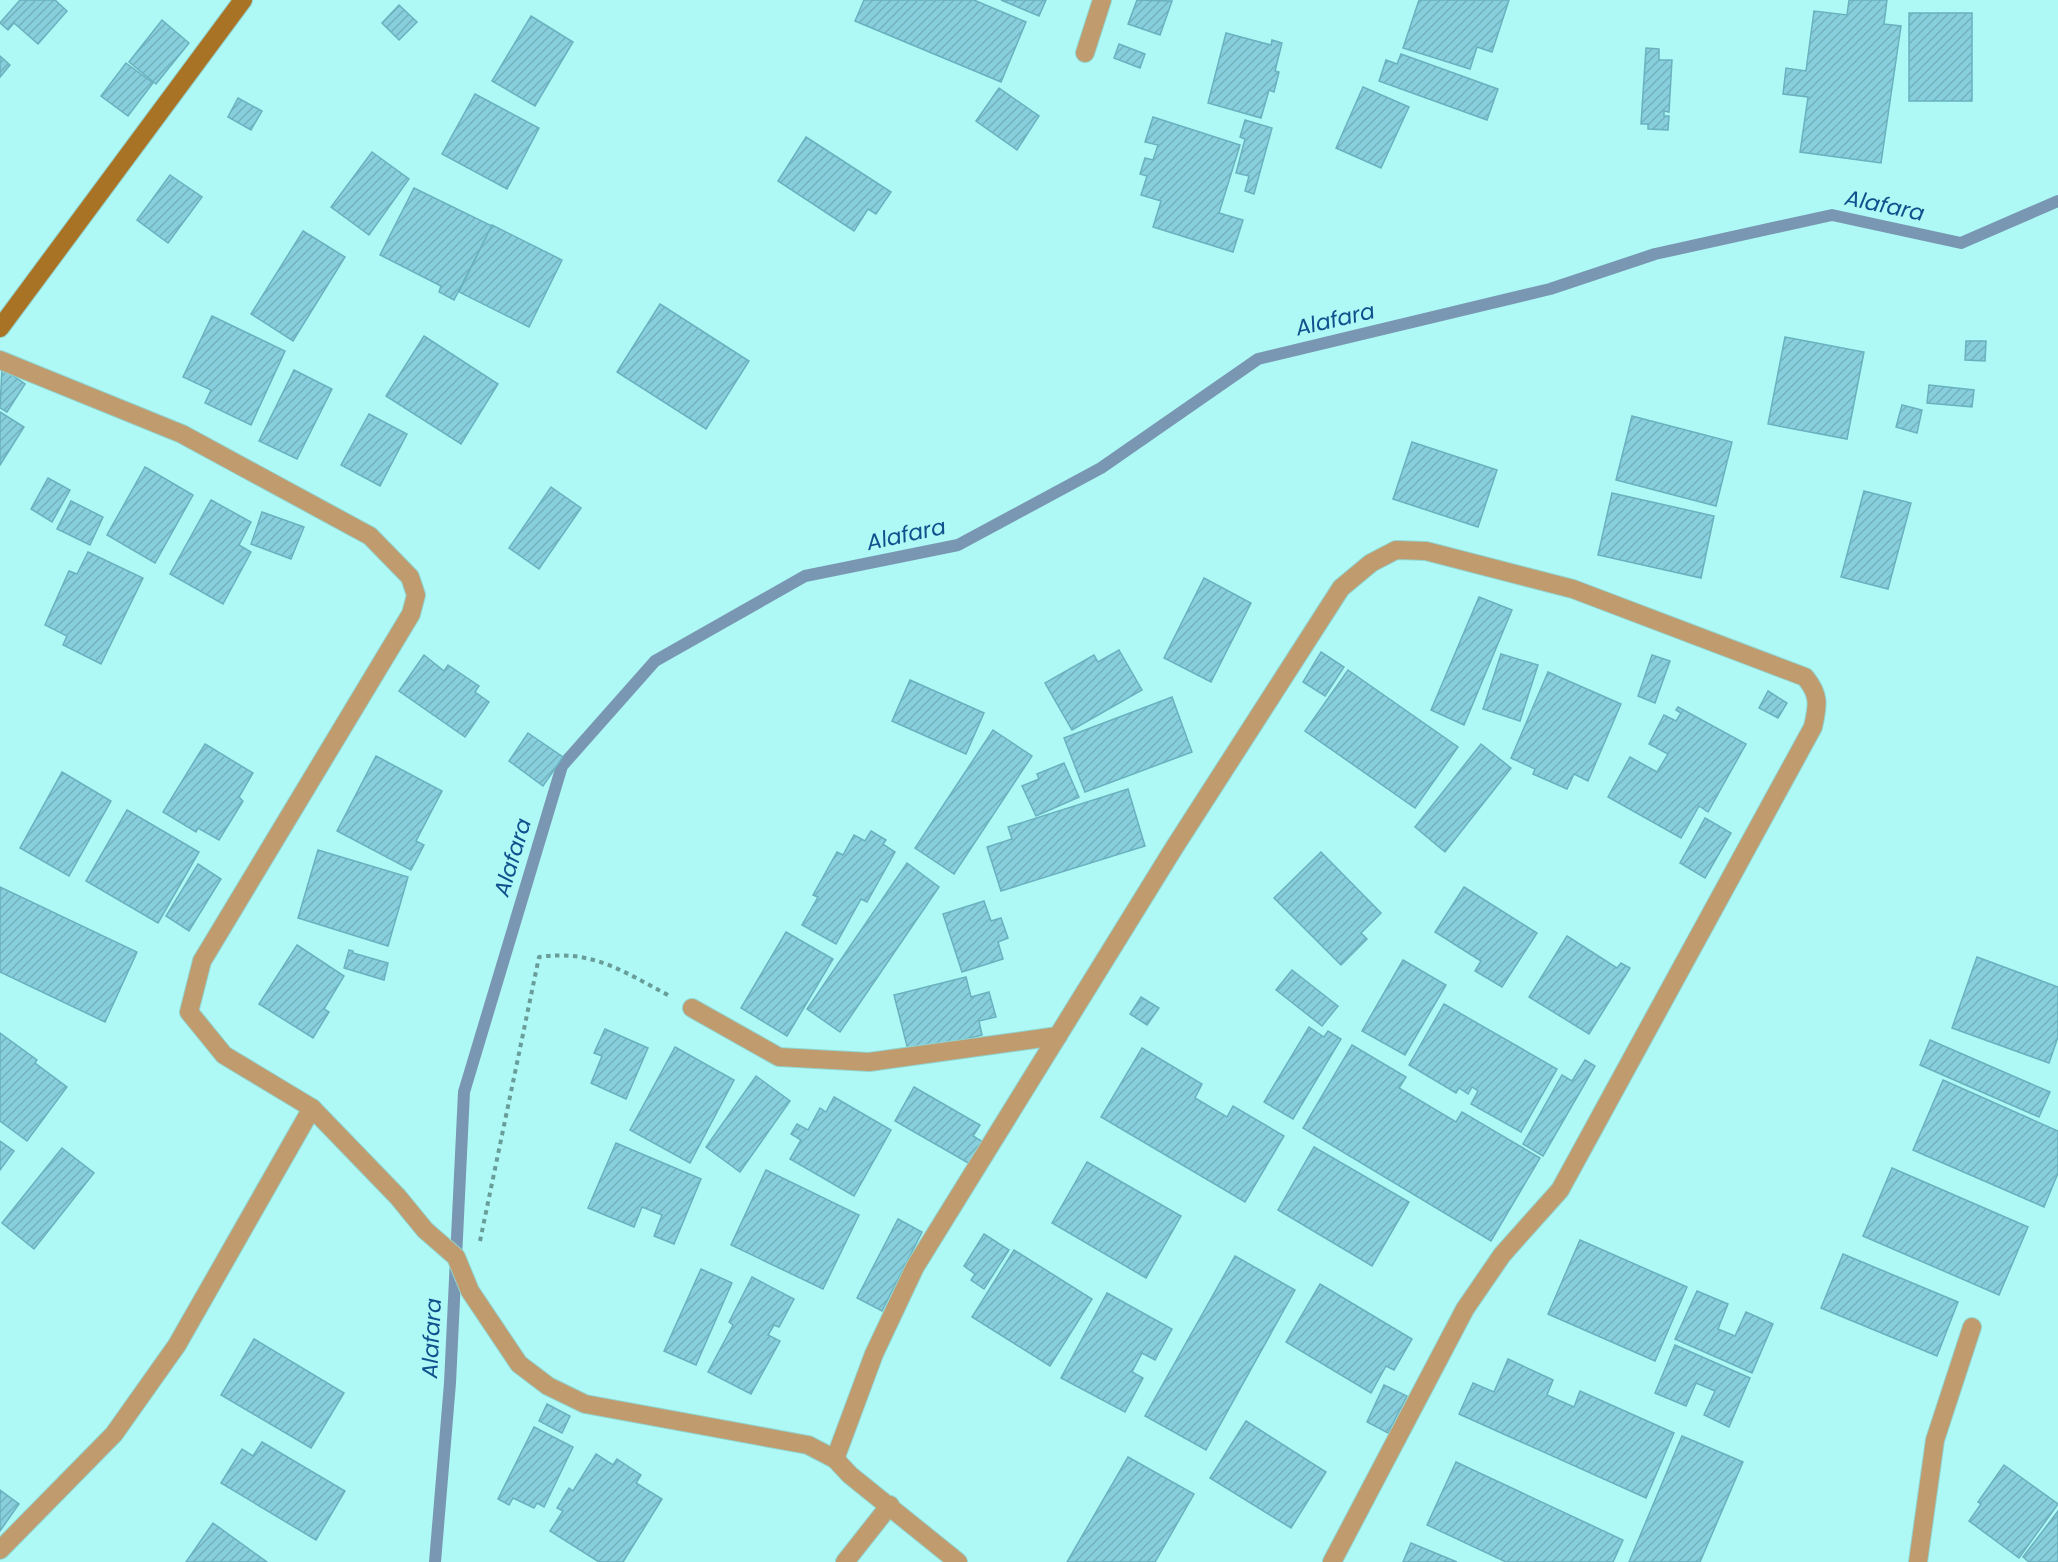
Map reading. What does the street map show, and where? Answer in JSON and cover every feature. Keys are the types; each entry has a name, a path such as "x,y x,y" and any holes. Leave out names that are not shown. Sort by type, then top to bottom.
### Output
{"street":[{"path":"0,328 243,0"},
{"path":"1085,53 1102,0"},
{"path":"0,360 182,434 370,536 410,577 416,595 411,614 202,961 189,1012 224,1055 312,1108 398,1197 425,1230 456,1257 470,1291 519,1364 548,1386 585,1404 808,1445 835,1459 850,1475 958,1562"},
{"path":"835,1459 874,1354 915,1267 1341,588 1371,563 1396,550 1426,551 1573,589 1805,677 1816,690 1818,699 1813,727 1560,1190 1502,1255 1465,1309 1332,1562"},
{"path":"692,1008 779,1057 869,1062 1058,1036"},
{"path":"0,1550 120,1425 177,1345 312,1108"},
{"path":"1918,1562 1935,1440 1972,1327"},
{"path":"845,1562 890,1505"}],"path":[{"path":"470,1291 539,957 563,953 606,963 692,1008"}],"building":[{"path":"20,0 55,0 67,11 38,44 14,23 8,30 0,23"},
{"path":"864,0 974,0 1026,22 1001,82 855,21"},
{"path":"1001,0 1046,0 1039,16"},
{"path":"1137,0 1172,1 1160,35 1128,24"},
{"path":"1419,0 1509,0 1492,52 1477,47 1470,69 1403,48"},
{"path":"1849,0 1887,0 1884,24 1901,26 1881,163 1800,152 1808,97 1783,94 1786,68 1806,71 1814,11 1847,15"},
{"path":"399,5 417,22 399,40 382,23"},
{"path":"1909,13 1972,13 1972,101 1909,101"},
{"path":"531,16 573,42 535,106 492,81"},
{"path":"162,20 189,43 156,84 129,62"},
{"path":"1226,33 1271,45 1272,40 1282,43 1275,71 1279,72 1274,92 1269,90 1261,118 1208,103"},
{"path":"1119,44 1145,54 1140,68 1114,58"},
{"path":"1646,48 1659,49 1659,60 1672,60 1669,112 1664,111 1664,116 1669,116 1668,130 1648,129 1648,124 1641,124"},
{"path":"1401,54 1498,89 1487,120 1379,81 1386,60 1397,64"},
{"path":"0,56 10,65 0,77"},
{"path":"126,63 153,83 128,116 101,96"},
{"path":"1363,87 1409,107 1381,168 1336,148"},
{"path":"999,88 1039,116 1017,150 976,121"},
{"path":"475,94 539,128 507,189 442,154"},
{"path":"238,98 262,111 251,130 228,117"},
{"path":"1153,117 1240,145 1219,213 1243,220 1233,252 1153,227 1161,201 1141,195 1147,176 1140,174 1145,158 1153,160 1158,145 1145,142"},
{"path":"1245,120 1272,128 1254,194 1245,191 1249,176 1236,173 1245,139 1240,137"},
{"path":"806,137 891,192 876,214 868,209 854,231 778,181"},
{"path":"372,152 409,179 369,235 331,207"},
{"path":"170,175 202,197 168,243 137,220"},
{"path":"414,188 492,226 454,300 439,292 441,286 380,255"},
{"path":"492,225 562,260 529,327 459,292"},
{"path":"303,231 345,257 293,341 251,314"},
{"path":"660,304 749,361 706,429 617,372"},
{"path":"212,316 285,351 251,425 205,403 211,390 183,377"},
{"path":"424,336 498,384 461,444 386,396"},
{"path":"1785,337 1864,352 1847,439 1768,424"},
{"path":"1966,341 1986,341 1985,361 1965,360"},
{"path":"2,368 25,384 7,412 0,408"},
{"path":"294,370 332,389 297,459 259,441"},
{"path":"1929,385 1974,390 1972,407 1927,403"},
{"path":"1902,405 1922,410 1917,433 1896,427"},
{"path":"0,412 24,427 0,465"},
{"path":"369,414 407,434 380,486 341,465"},
{"path":"1632,416 1732,442 1716,506 1616,480"},
{"path":"1412,442 1497,470 1478,527 1393,499"},
{"path":"145,467 193,495 155,563 107,535"},
{"path":"48,478 70,490 52,522 31,509"},
{"path":"551,487 581,508 539,569 509,548"},
{"path":"1864,491 1911,503 1888,589 1841,577"},
{"path":"1612,493 1714,516 1701,578 1598,555"},
{"path":"211,500 251,522 239,545 251,552 223,604 170,574"},
{"path":"71,501 103,517 90,545 57,529"},
{"path":"262,512 304,527 291,559 251,544"},
{"path":"88,552 143,578 101,664 63,645 67,636 45,625 69,571 77,574"},
{"path":"1204,578 1251,603 1211,682 1164,658"},
{"path":"1479,597 1512,610 1464,725 1431,710"},
{"path":"1119,650 1142,690 1072,730 1045,683 1094,655 1098,662"},
{"path":"1321,652 1344,667 1325,696 1303,682"},
{"path":"1501,654 1538,665 1520,721 1483,709"},
{"path":"424,655 444,671 448,665 479,686 475,692 489,702 465,737 399,691"},
{"path":"1652,655 1670,661 1655,703 1638,696"},
{"path":"1348,670 1458,747 1415,808 1305,731"},
{"path":"1548,672 1621,704 1588,781 1574,774 1567,789 1533,774 1535,769 1511,758"},
{"path":"910,680 984,713 966,754 892,721"},
{"path":"1768,691 1787,703 1778,718 1759,708"},
{"path":"1172,697 1192,752 1085,792 1064,738"},
{"path":"1678,707 1746,744 1708,812 1699,806 1681,838 1608,797 1630,757 1657,772 1668,754 1649,744 1664,715 1676,721 1681,713 1676,710"},
{"path":"993,730 1032,756 954,874 915,848"},
{"path":"528,733 563,757 543,786 509,761"},
{"path":"205,744 253,773 239,797 243,801 219,840 198,828 196,832 163,812"},
{"path":"1481,744 1511,768 1445,852 1415,827"},
{"path":"376,756 442,791 416,841 424,845 411,870 337,831"},
{"path":"1064,763 1079,797 1036,816 1022,786 1039,779 1037,774"},
{"path":"62,772 111,801 69,876 20,848"},
{"path":"1128,789 1145,846 1001,891 987,847 1012,839 1008,827"},
{"path":"127,810 199,852 158,923 86,881"},
{"path":"1705,818 1731,833 1705,878 1680,863"},
{"path":"871,831 886,840 883,844 895,852 867,902 861,899 836,944 802,925 818,897 813,895 837,852 843,855 854,835 865,841"},
{"path":"318,850 408,877 388,946 298,918"},
{"path":"1321,852 1381,913 1361,933 1367,939 1341,965 1274,898"},
{"path":"907,863 939,887 840,1032 807,1009"},
{"path":"198,864 221,879 189,931 166,916"},
{"path":"0,887 137,952 105,1022 0,972"},
{"path":"1464,887 1537,933 1502,987 1475,971 1481,961 1435,932"},
{"path":"984,901 991,921 1001,918 1008,938 998,942 1003,959 962,972 943,914"},
{"path":"786,932 833,959 787,1036 741,1008"},
{"path":"1567,936 1617,968 1621,963 1630,968 1589,1034 1529,997"},
{"path":"297,945 344,976 324,1009 329,1012 313,1038 259,1004"},
{"path":"349,950 388,963 384,980 344,968"},
{"path":"1977,957 2058,987 2058,1037 2049,1063 1952,1028"},
{"path":"1403,960 1446,985 1405,1055 1362,1031"},
{"path":"1292,970 1338,1006 1322,1026 1276,990"},
{"path":"966,977 971,997 989,992 996,1017 979,1021 982,1035 909,1054 894,995"},
{"path":"1141,997 1159,1008 1147,1025 1130,1014"},
{"path":"1444,1004 1557,1069 1521,1132 1471,1104 1478,1091 1472,1087 1468,1094 1459,1088 1456,1093 1409,1065"},
{"path":"1309,1027 1324,1037 1328,1031 1341,1039 1293,1119 1264,1102"},
{"path":"605,1029 648,1048 626,1099 591,1083 602,1056 594,1053"},
{"path":"0,1033 37,1060 35,1063 67,1087 27,1141 0,1121"},
{"path":"1930,1040 2050,1092 2039,1117 1920,1065"},
{"path":"1352,1045 1406,1077 1399,1088 1456,1122 1462,1112 1540,1158 1491,1241 1303,1128"},
{"path":"675,1047 734,1080 690,1163 630,1130"},
{"path":"1142,1048 1202,1084 1195,1098 1227,1117 1233,1106 1284,1136 1245,1202 1101,1117"},
{"path":"1585,1060 1595,1066 1543,1156 1523,1144 1562,1075 1572,1081"},
{"path":"756,1076 790,1101 740,1172 706,1147"},
{"path":"1943,1080 2058,1131 2058,1173 2044,1207 1913,1150"},
{"path":"914,1087 980,1125 973,1136 983,1142 970,1164 895,1121"},
{"path":"834,1097 891,1130 854,1196 790,1159 801,1140 791,1134 797,1124 808,1130 820,1108 826,1112"},
{"path":"0,1141 14,1151 0,1170"},
{"path":"616,1143 701,1179 674,1244 654,1236 662,1215 642,1207 634,1227 588,1208"},
{"path":"1314,1147 1409,1202 1372,1266 1278,1210"},
{"path":"62,1148 94,1173 34,1249 2,1223"},
{"path":"1087,1162 1181,1216 1146,1278 1052,1223"},
{"path":"1892,1168 2028,1227 1999,1295 1863,1236"},
{"path":"766,1170 859,1215 823,1289 731,1245"},
{"path":"898,1219 922,1232 882,1311 857,1298"},
{"path":"984,1234 1009,1250 984,1289 971,1280 975,1274 964,1266"},
{"path":"1580,1240 1687,1287 1655,1361 1548,1314"},
{"path":"1014,1250 1092,1299 1050,1366 972,1317"},
{"path":"1843,1254 1958,1302 1937,1356 1821,1308"},
{"path":"1235,1256 1295,1290 1206,1450 1145,1416"},
{"path":"701,1269 732,1283 696,1365 664,1351"},
{"path":"752,1277 794,1299 779,1327 774,1325 768,1335 780,1341 751,1394 708,1372 733,1325 729,1322"},
{"path":"1320,1284 1412,1339 1394,1370 1386,1366 1371,1393 1286,1342"},
{"path":"1697,1291 1728,1304 1718,1329 1735,1336 1746,1312 1773,1324 1752,1373 1675,1339"},
{"path":"1107,1293 1172,1329 1155,1360 1142,1353 1132,1372 1143,1378 1125,1412 1061,1378"},
{"path":"254,1339 344,1393 311,1448 221,1395"},
{"path":"1675,1345 1750,1378 1729,1427 1704,1415 1715,1391 1696,1383 1686,1406 1655,1393"},
{"path":"1508,1359 1553,1380 1547,1395 1574,1407 1580,1391 1674,1433 1646,1498 1459,1414 1473,1383 1494,1392"},
{"path":"1384,1385 1407,1396 1388,1433 1367,1422"},
{"path":"547,1404 570,1416 562,1433 539,1421"},
{"path":"1246,1421 1326,1472 1291,1528 1210,1478"},
{"path":"534,1427 573,1447 544,1507 537,1503 534,1508 513,1498 509,1505 498,1499"},
{"path":"1682,1436 1743,1462 1700,1562 1629,1562"},
{"path":"262,1442 345,1491 316,1540 221,1483 242,1449 253,1456"},
{"path":"596,1454 613,1465 617,1459 641,1475 636,1483 662,1499 623,1562 599,1562 550,1531 563,1511 557,1508 569,1488 573,1491"},
{"path":"1128,1457 1194,1494 1155,1562 1067,1562"},
{"path":"1456,1462 1623,1540 1613,1562 1506,1562 1427,1525"},
{"path":"2004,1465 2058,1504 2019,1558 1969,1521 1981,1504 1978,1502"},
{"path":"0,1490 19,1504 0,1531"},
{"path":"2058,1511 2058,1562 2029,1562 2023,1557"},
{"path":"213,1523 267,1562 186,1562"},
{"path":"1411,1543 1457,1562 1403,1562"}],"waterway":[{"name":"Alafara","path":"435,1562 450,1383 464,1092 562,766 655,661 805,576 958,545 1101,468 1258,359 1550,289 1655,254 1832,215 1961,243 2058,201"}]}
